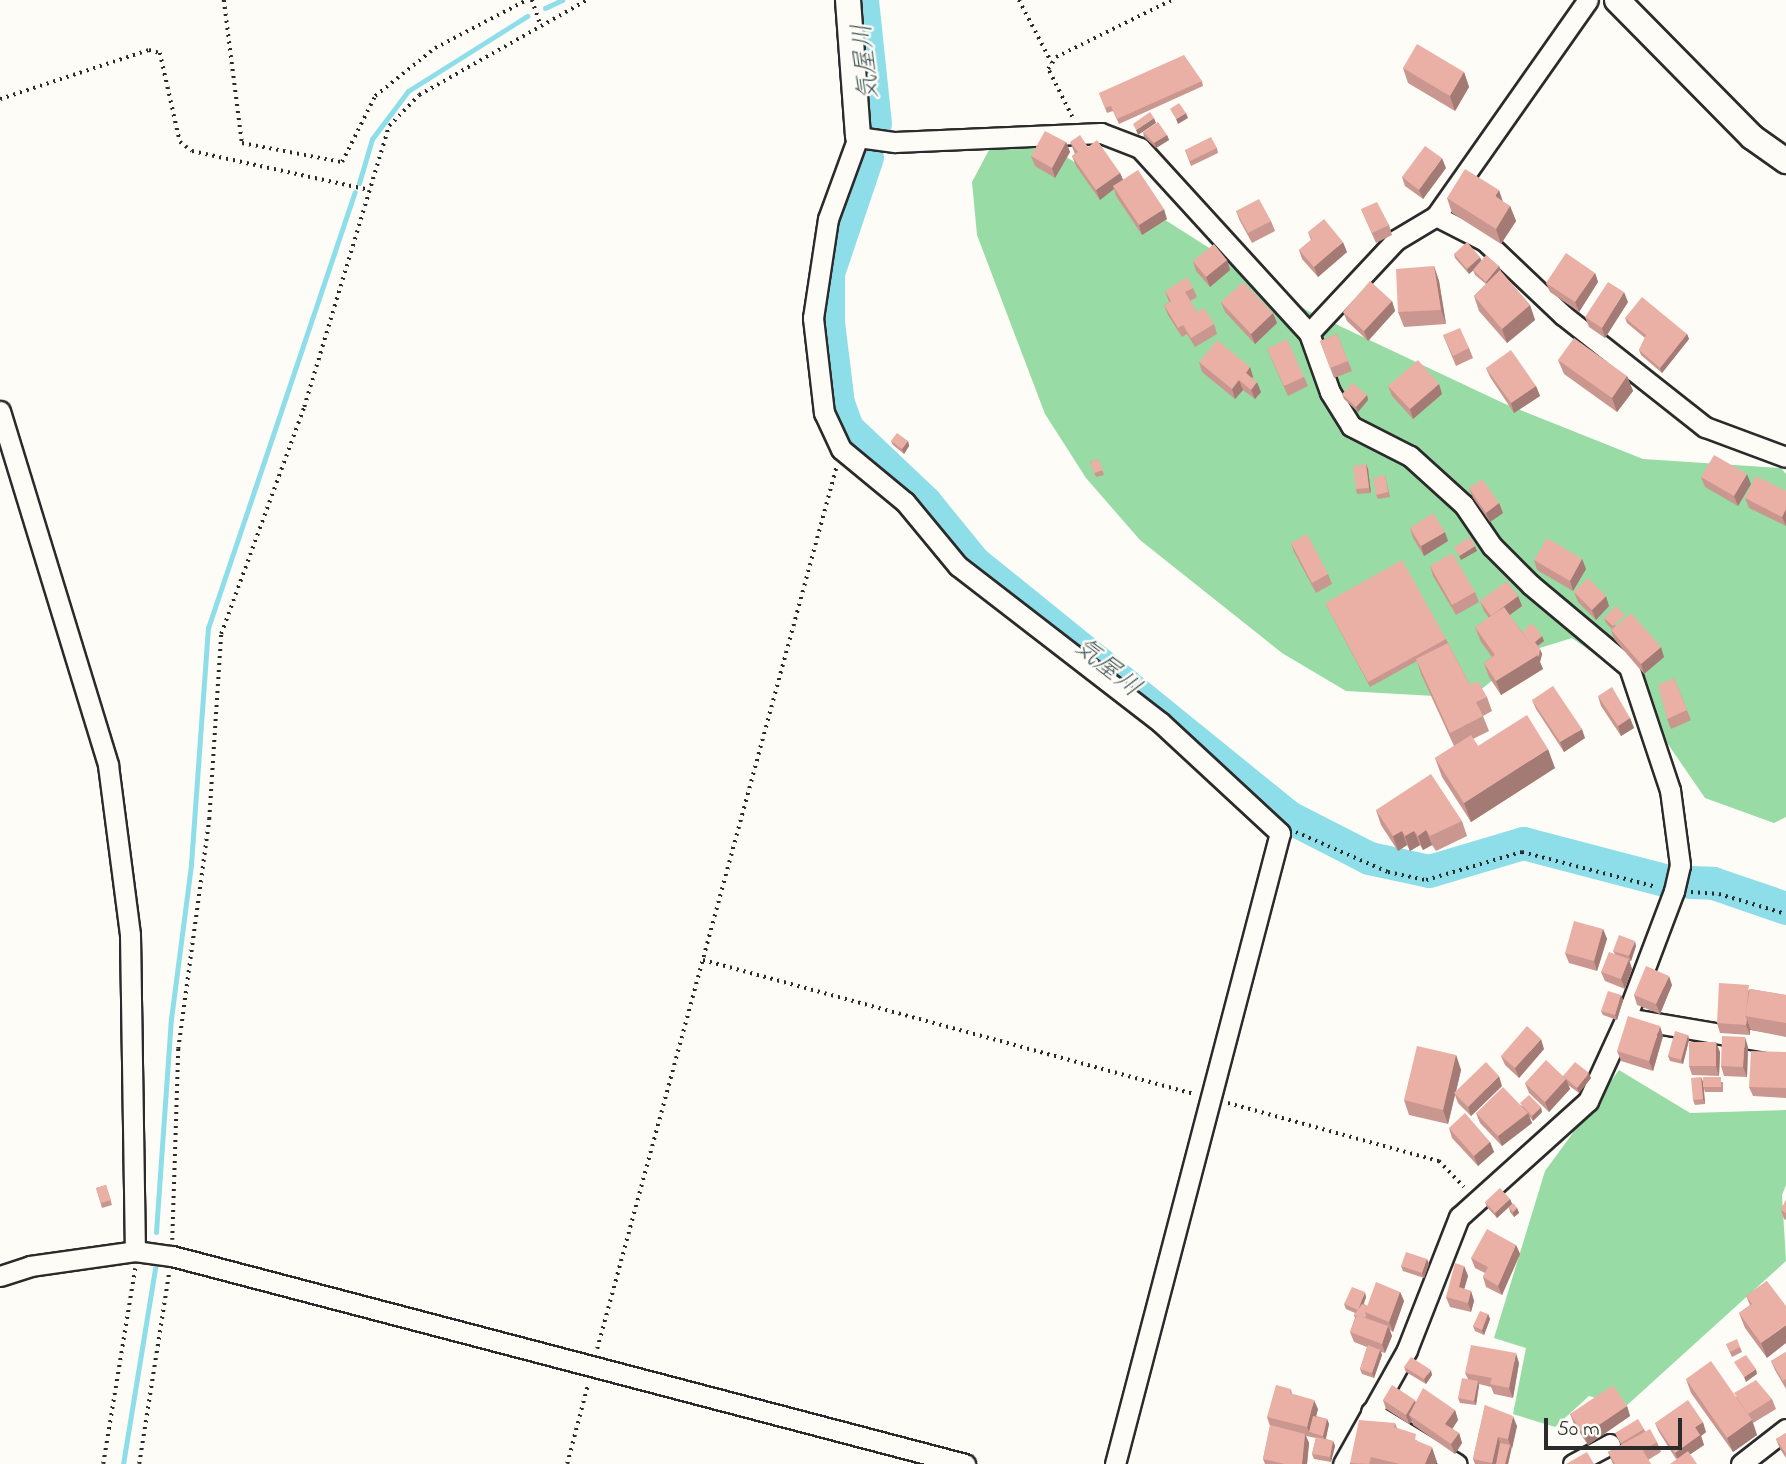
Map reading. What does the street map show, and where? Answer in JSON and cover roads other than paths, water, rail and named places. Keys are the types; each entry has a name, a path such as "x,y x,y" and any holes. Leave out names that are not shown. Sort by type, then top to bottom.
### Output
{"street":[{"path":"848,0 858,137 828,219 813,318 824,414 841,449 905,502 958,566 1160,722 1280,833 1208,1098 1115,1464"},
{"path":"1309,333 1396,240 1436,216 1588,0"},
{"path":"1617,0 1752,137 1786,161"},
{"path":"858,137 895,142 1101,133 1140,148 1309,333 1330,392 1351,426 1410,456 1464,505 1492,546 1531,585 1629,667 1670,790 1680,864 1674,891 1626,1018 1588,1101 1459,1217 1407,1350 1343,1464"},
{"path":"1436,216 1485,241 1563,315 1704,427 1786,457"},
{"path":"0,411 108,765 130,935 135,1251"},
{"path":"1626,1018 1786,1045"},
{"path":"0,1276 30,1266 135,1251 172,1256 965,1464"},
{"path":"1371,1412 1457,1464"},
{"path":"1746,1463 1786,1429"},
{"path":"1573,1464 1610,1444"}],"waterway":[{"path":"545,8 562,0"},
{"name":"気屋川","path":"862,0 875,123"},
{"path":"359,183 372,139 408,91 527,16"},
{"name":"気屋川","path":"867,157 828,273 828,322 838,403 847,428 925,502 974,562 1289,817 1369,858 1429,871 1523,843 1668,881"},
{"path":"156,1232 171,1019 191,864 208,628 355,192"},
{"name":"気屋川","path":"1690,882 1713,883 1786,908"},
{"path":"123,1464 155,1268"}]}
